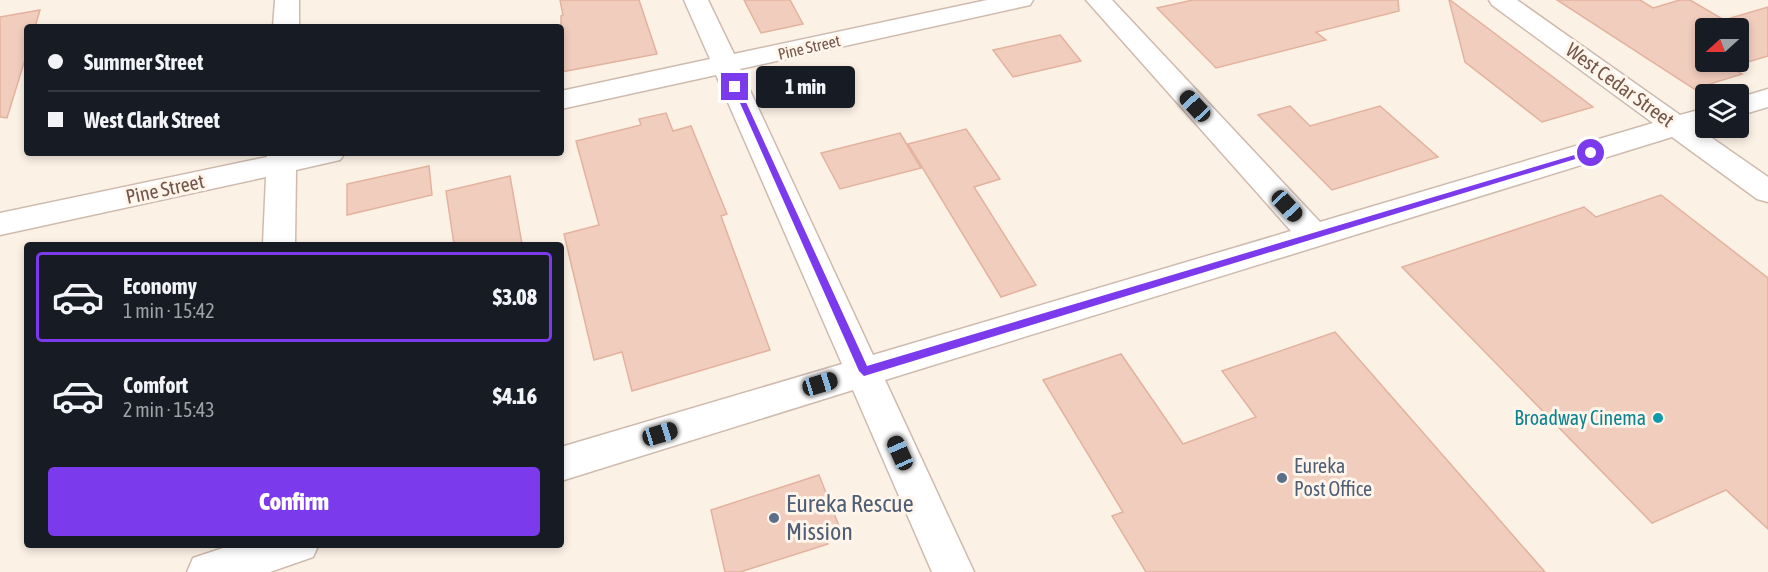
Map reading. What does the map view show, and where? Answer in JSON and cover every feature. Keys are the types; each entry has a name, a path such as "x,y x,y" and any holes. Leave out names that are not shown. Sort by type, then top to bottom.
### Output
{"street":[{"path":"286,24 287,0"},
{"path":"696,0 953,572"},
{"name":"Pine Street","path":"564,99 726,66 1021,0"},
{"path":"1098,0 1314,236"},
{"name":"West Cedar Street","path":"1501,0 1691,122 1768,192"},
{"path":"1749,104 1768,98"},
{"path":"564,463 1691,122"},
{"name":"Pine Street","path":"0,224 282,159 306,156"},
{"path":"279,242 282,159"},
{"path":"208,572 276,554"}],"building":[{"path":"560,0 639,0 657,54 564,71 564,24 561,24 563,15"},
{"path":"744,0 790,0 803,24 761,33"},
{"path":"1193,0 1398,0 1399,11 1316,32 1326,40 1216,68 1157,8"},
{"path":"1449,0 1593,107 1542,122 1465,62"},
{"path":"1557,0 1640,0 1653,8 1680,0 1690,0 1721,18 1695,18 1695,72 1739,72 1742,74 1710,84 1695,84 1695,89"},
{"path":"1768,7 1768,56 1749,62 1749,18 1731,18"},
{"path":"40,10 36,24 24,24 24,63 7,118 0,117 0,17"},
{"path":"1060,35 1081,61 1013,77 993,50"},
{"path":"1290,106 1310,126 1380,106 1438,157 1332,190 1258,115"},
{"path":"666,113 673,131 691,126 727,214 721,216 770,350 632,391 622,352 594,360 564,234 599,225 576,141 641,125 639,119"},
{"path":"966,129 1000,179 974,187 1036,285 1001,297 908,144"},
{"path":"900,133 921,168 840,189 821,153"},
{"path":"429,166 432,195 347,215 347,184"},
{"path":"510,176 522,242 454,242 446,191"},
{"name":"Broadway Cinema","path":"1661,195 1768,278 1768,529 1726,490 1652,523 1402,267 1584,207 1596,217"},
{"name":"Eureka Post Office","path":"1335,332 1545,572 1146,572 1112,516 1123,512 1043,380 1121,354 1183,444 1256,417 1222,371"},
{"name":"Eureka Rescue Mission","path":"819,475 839,526 823,530 828,544 740,572 725,572 711,510"}],"place":[{"name":"Broadway Cinema","path":"1658,418"},
{"name":"Eureka Post Office","path":"1282,478"},
{"name":"Eureka Rescue Mission","path":"774,518"}],"route":[{"path":"735,87 864,371 1591,153"}]}
